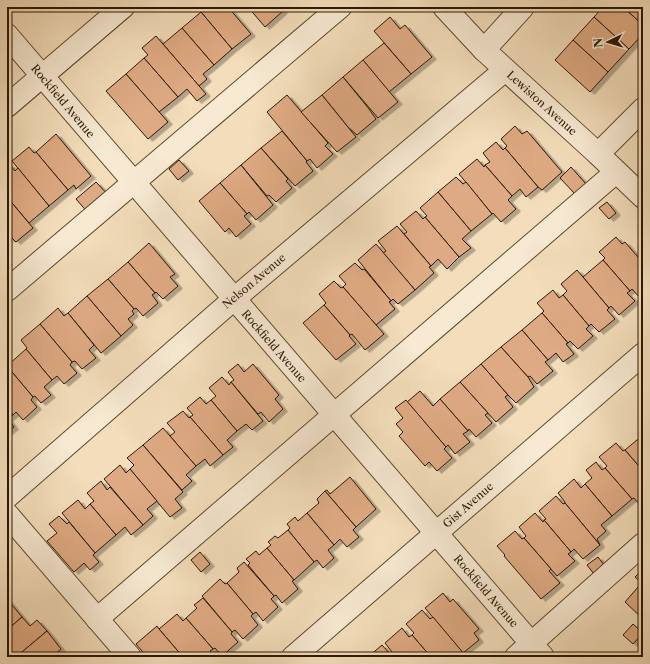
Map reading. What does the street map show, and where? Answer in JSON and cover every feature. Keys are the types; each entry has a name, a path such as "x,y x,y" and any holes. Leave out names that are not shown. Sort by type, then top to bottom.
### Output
{"street":[{"path":"7,106 123,7"},
{"path":"7,290 340,7"},
{"name":"Lewiston Avenue","path":"444,7 484,50 643,197"},
{"path":"484,50 523,7"},
{"name":"Rockfield Avenue","path":"7,35 435,533 530,652"},
{"name":"Nelson Avenue","path":"7,497 234,299 505,70"},
{"path":"598,154 643,109"},
{"path":"97,619 616,172"},
{"name":"Gist Avenue","path":"293,657 643,354"},
{"path":"7,514 130,657"},
{"path":"530,652 643,544"}],"building":[{"path":"207,7 228,7 251,34 232,49 201,12"},
{"path":"248,7 279,7 283,11 265,27"},
{"path":"603,7 623,7 643,25 643,34 629,49 594,17"},
{"path":"623,7 643,7 643,25"},
{"path":"201,12 232,49 214,65 182,28"},
{"path":"390,17 400,29 405,25 432,57 411,74 374,31"},
{"path":"594,17 629,49 608,72 573,40"},
{"path":"182,28 214,65 203,74 207,79 199,86 163,44"},
{"path":"156,36 206,94 197,101 187,89 178,97 144,58 148,55 142,48"},
{"path":"573,40 608,72 590,92 555,60"},
{"path":"384,43 411,74 389,92 363,60"},
{"path":"144,58 178,97 159,112 126,74"},
{"path":"363,60 398,102 378,118 343,77"},
{"path":"126,74 168,122 148,139 106,91"},
{"path":"343,77 376,119 357,135 348,127 322,95"},
{"path":"287,95 328,143 325,146 333,154 317,168 310,159 307,161 267,112"},
{"path":"322,95 356,137 337,152 301,112"},
{"path":"515,126 522,134 527,131 562,172 542,190 505,148 507,146 501,139"},
{"path":"282,131 307,161 306,162 313,171 295,186 261,148"},
{"path":"56,134 91,176 76,189 74,185 68,190 36,152"},
{"path":"496,142 503,150 505,148 538,187 526,197 520,189 512,196 485,165 490,162 483,153"},
{"path":"29,147 34,153 36,152 68,190 49,206 12,161"},
{"path":"261,148 288,179 286,181 292,188 276,202 269,195 267,196 241,165"},
{"path":"477,159 484,167 485,165 512,196 508,200 516,209 501,222 493,213 492,214 459,174"},
{"path":"179,160 189,171 178,180 169,169"},
{"path":"9,164 15,171 18,168 49,206 29,223 7,197 7,165"},
{"path":"241,165 273,205 256,220 249,212 247,214 220,183"},
{"path":"571,167 586,184 575,194 560,178"},
{"path":"456,177 463,184 466,182 492,214 471,231 438,192"},
{"path":"96,182 110,197 89,214 76,199"},
{"path":"220,183 247,214 244,216 251,224 236,237 229,228 225,232 199,201"},
{"path":"438,192 471,231 462,239 471,248 459,257 425,217 427,216 420,208"},
{"path":"7,197 33,228 16,242 12,238 10,240 7,236"},
{"path":"607,202 616,213 609,219 599,208"},
{"path":"416,211 423,219 425,217 459,257 447,269 438,259 431,266 404,234 407,232 400,224"},
{"path":"397,226 431,266 429,267 434,273 415,290 383,253 386,251 378,241"},
{"path":"616,237 622,244 625,242 643,263 643,295 640,298 632,289 630,291 603,260 605,258 599,252"},
{"path":"149,243 175,274 170,277 178,286 163,299 156,292 155,293 128,262"},
{"path":"376,244 415,290 398,304 393,299 391,301 358,260"},
{"path":"603,260 630,291 627,293 635,301 619,315 611,306 609,308 583,277"},
{"path":"128,262 155,293 152,295 158,303 143,316 136,308 134,309 108,279"},
{"path":"355,263 362,270 364,269 391,301 389,302 395,309 376,325 343,287 346,284 339,276"},
{"path":"577,270 609,308 607,310 615,319 599,332 591,324 589,326 563,295 567,291 561,284"},
{"path":"108,279 134,309 132,311 134,314 128,319 133,325 121,336 87,296"},
{"path":"334,281 341,288 343,287 384,334 365,350 324,305 326,303 319,294"},
{"path":"553,290 559,298 563,295 589,326 586,329 593,336 578,349 570,341 568,343 542,313 544,311 537,303"},
{"path":"87,296 121,336 101,353 68,313"},
{"path":"324,305 356,344 336,360 303,323"},
{"path":"58,308 64,316 68,313 94,345 89,350 96,358 82,369 75,361 72,362 40,324"},
{"path":"542,313 568,343 566,344 574,354 563,362 556,353 548,360 522,330"},
{"path":"40,324 72,362 70,365 77,373 64,384 57,376 52,380 26,349 27,348 21,340"},
{"path":"522,330 548,360 545,362 553,371 537,384 530,376 528,377 501,347"},
{"path":"501,347 528,377 534,387 516,403 481,364"},
{"path":"26,349 52,380 44,387 51,395 41,403 35,396 33,397 7,366"},
{"path":"238,364 244,372 253,364 279,395 275,399 283,409 269,422 261,412 258,414 231,382 234,380 228,372"},
{"path":"481,364 508,395 505,397 513,407 496,422 460,382"},
{"path":"7,366 33,397 31,400 37,407 23,420 16,412 13,415 7,408"},
{"path":"222,377 229,385 231,382 263,421 252,430 246,424 237,431 211,400 216,396 209,388"},
{"path":"460,382 488,413 485,415 492,423 476,437 469,429 468,431 440,399"},
{"path":"420,391 433,406 440,399 468,431 463,434 470,442 455,454 448,445 446,447 407,402"},
{"path":"200,397 206,404 211,400 237,431 227,440 233,447 223,455 190,417 193,415 187,408"},
{"path":"406,400 446,447 444,449 452,458 437,471 429,462 425,466 399,436 403,432 396,424 403,418 395,408"},
{"path":"7,408 13,415 8,419 14,427 7,433"},
{"path":"183,411 223,455 210,466 205,459 196,466 170,436 175,432 167,423"},
{"path":"163,428 196,466 186,475 192,481 182,490 143,445"},
{"path":"643,435 643,471 625,450"},
{"path":"616,443 623,451 625,450 643,471 643,490 641,491 643,493 643,500 639,504 634,498 632,499 605,468 607,466 599,457"},
{"path":"143,445 183,492 175,499 182,508 170,517 130,469 134,465 127,458"},
{"path":"596,462 602,470 605,468 632,499 612,516 585,484 592,478 586,470"},
{"path":"120,465 126,473 130,469 157,501 147,509 153,516 143,525 104,479"},
{"path":"350,477 376,509 356,527 325,491 327,490 330,494"},
{"path":"574,479 581,488 585,484 612,516 601,525 606,531 597,539 600,545 558,493"},
{"path":"101,481 107,490 110,487 143,525 131,535 125,527 116,535 90,504 94,501 87,493"},
{"path":"325,491 356,527 353,530 359,537 347,547 340,539 334,545 307,513 319,503 317,499"},
{"path":"556,496 563,504 565,503 600,545 583,559 574,549 571,552 544,520 546,519 539,511"},
{"path":"78,500 85,509 90,504 116,535 95,553 62,513"},
{"path":"307,513 334,545 328,550 334,558 323,568 317,560 314,562 288,530 290,528 287,524 295,517 298,521"},
{"path":"535,513 543,522 544,520 571,552 568,554 575,561 557,576 524,538 526,536 519,527"},
{"path":"59,516 67,524 69,522 95,553 93,555 99,562 90,570 84,563 74,572 47,541 57,533 49,524"},
{"path":"288,530 314,562 294,580 267,548 271,545 268,542 275,536 278,538"},
{"path":"515,531 522,539 524,538 551,569 549,571 560,583 541,599 497,546"},
{"path":"267,548 294,580 292,581 298,589 282,603 276,595 274,596 248,565 250,563 246,559 256,551 259,555"},
{"path":"200,552 210,564 201,572 191,560"},
{"path":"598,557 604,565 594,574 587,565"},
{"path":"244,562 274,596 271,599 278,607 263,621 256,612 253,614 227,583 239,572 237,568"},
{"path":"643,569 643,584 635,577"},
{"path":"220,579 225,584 227,583 253,614 251,616 258,625 243,639 235,630 232,632 202,596"},
{"path":"639,586 643,590 643,619 625,602"},
{"path":"443,593 450,602 453,599 479,629 474,633 479,640 463,653 425,608"},
{"path":"203,598 232,632 231,634 238,642 222,656 215,648 213,649 186,618 197,608 194,605"},
{"path":"7,599 22,617 7,630"},
{"path":"422,610 430,619 433,617 465,655 463,657 431,657 412,635 414,633 406,624"},
{"path":"177,614 183,621 186,618 213,649 210,651 215,657 183,657 159,629"},
{"path":"22,617 30,626 37,620 47,631 16,657 7,657 7,630"},
{"path":"633,624 643,633 633,644 623,635"},
{"path":"157,626 183,657 147,657 136,644"},
{"path":"402,628 409,637 412,635 431,657 396,657 385,643"},
{"path":"47,631 61,649 55,654 57,657 16,657"},
{"path":"382,645 389,653 392,652 396,657 368,657"}]}
